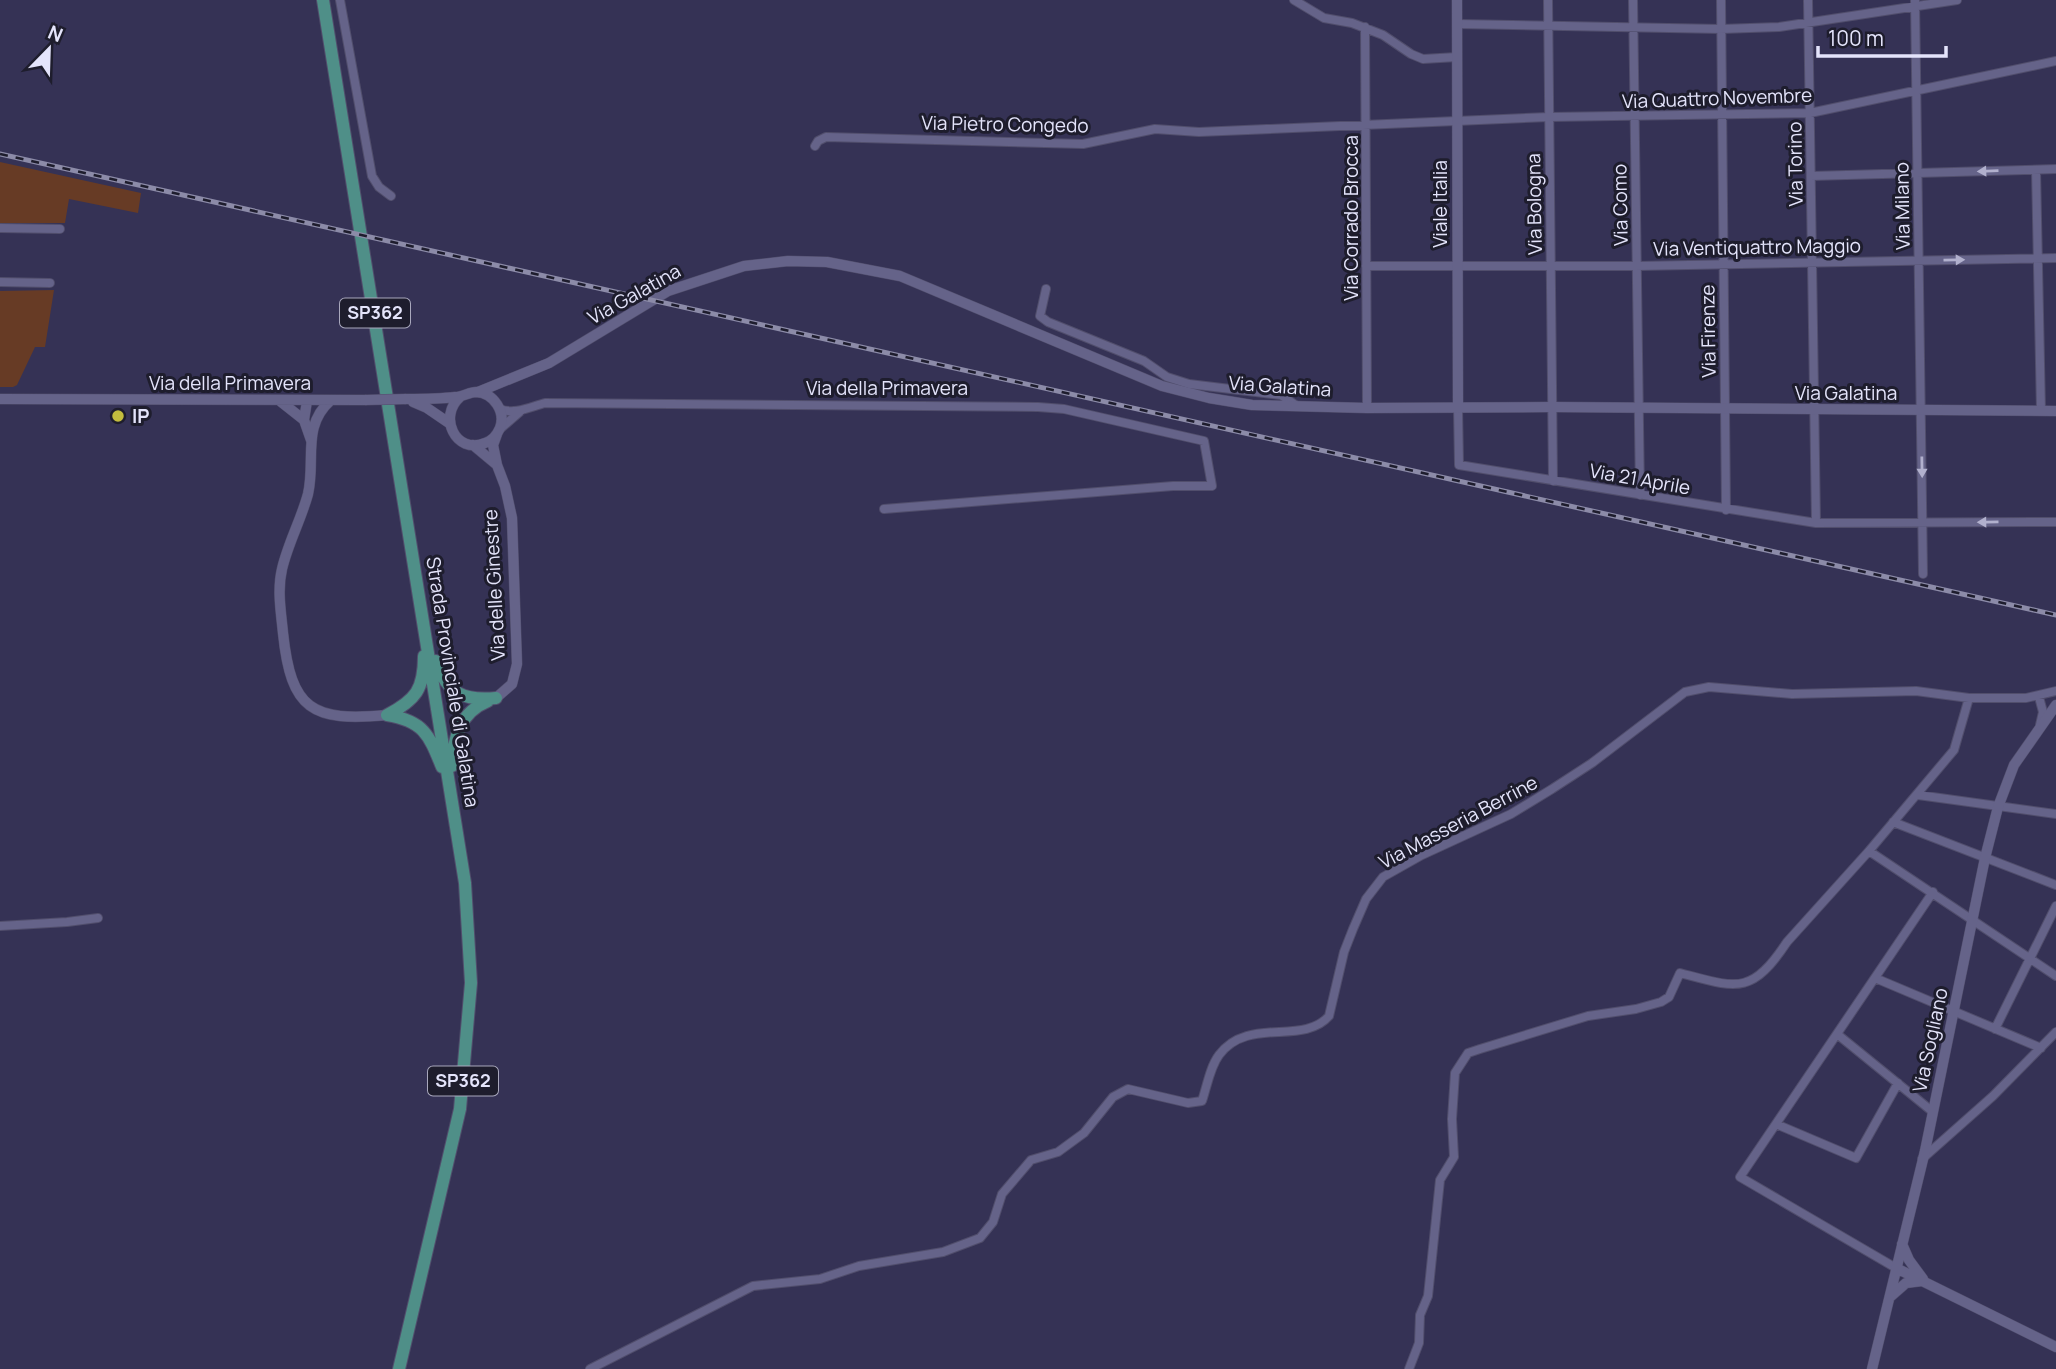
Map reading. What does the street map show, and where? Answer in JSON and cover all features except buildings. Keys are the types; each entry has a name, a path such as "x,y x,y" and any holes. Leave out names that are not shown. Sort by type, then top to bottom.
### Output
{"main road":[{"name":"Strada Provinciale di Galatina","path":"323,0 465,883 471,983 460,1109 399,1369"},
{"path":"425,626 441,676 455,692 474,700 496,698"},
{"path":"387,715 405,706 421,687 425,626"},
{"path":"450,787 456,733 465,716 496,698"},
{"path":"387,715 407,718 422,728 432,741 450,787"}],"street":[{"path":"340,0 372,176 379,187 391,196"},
{"path":"1294,0 1324,18 1365,27 1383,35 1423,59 1457,57"},
{"name":"Viale Italia","path":"1457,0 1458,407"},
{"name":"Via Bologna","path":"1548,0 1553,481"},
{"name":"Via Como","path":"1633,0 1640,495"},
{"name":"Via Firenze","path":"1721,0 1726,510"},
{"name":"Via Torino","path":"1808,0 1816,523"},
{"path":"1457,24 1721,29 1779,27 1915,3 1957,0"},
{"name":"Via Milano","path":"1915,3 1923,574"},
{"name":"Via Corrado Brocca","path":"1365,27 1367,408"},
{"name":"Via Quattro Novembre","path":"1457,121 1810,113 2056,61"},
{"name":"Via Pietro Congedo","path":"815,146 826,137 1083,144 1155,129 1199,132 1457,121"},
{"path":"1811,176 2056,169"},
{"path":"2036,170 2041,411"},
{"path":"0,228 60,229"},
{"name":"Via Ventiquattro Maggio","path":"1367,266 1637,265 2056,258"},
{"name":"Via Galatina","path":"478,393 549,363 668,290 744,265 788,261 827,262 900,276 1162,386 1252,405 1367,408 2056,411"},
{"path":"0,282 50,283"},
{"path":"1046,289 1040,309 1041,316 1048,322 1144,361 1167,377 1178,381 1281,395 1297,406"},
{"name":"Via Galatina","path":"497,405 500,391 514,379"},
{"name":"Via della Primavera","path":"0,399 307,401 460,397 478,393 506,412 545,403 1024,406 1064,409 1205,441 1212,486 1173,486 884,509"},
{"path":"449,423 451,408 460,397"},
{"name":"Via della Primavera","path":"406,399 427,408 449,423 455,436 463,443 472,445 489,442 522,410"},
{"path":"279,400 304,420"},
{"path":"331,400 320,409 315,419 308,494 281,572 279,597 286,664 293,685 303,699 317,710 331,716 355,718 387,715"},
{"path":"307,401 315,419"},
{"path":"307,401 304,420 311,440"},
{"path":"497,405 502,419 498,432"},
{"name":"Via 21 Aprile","path":"1458,407 1459,465 1816,523 2056,522"},
{"name":"Via delle Ginestre","path":"496,698 512,684 517,664 512,518 493,445 498,432"},
{"path":"472,445 497,465"},
{"name":"Via Masseria Berrine","path":"590,1369 753,1286 820,1279 859,1266 943,1252 980,1238 993,1222 1002,1194 1031,1160 1058,1152 1084,1133 1113,1097 1128,1089 1188,1103 1202,1101 1214,1062 1232,1043 1258,1032 1310,1028 1322,1024 1329,1016 1353,929 1366,899 1383,877 1422,855 1511,814 1552,789 1685,692 1698,687 1709,687 1793,694 1916,691 1969,698 2039,697"},
{"path":"2040,726 2043,712 2039,697 2056,691"},
{"path":"1409,1369 1419,1343 1420,1315 1428,1296 1440,1180 1454,1157 1452,1119 1455,1073 1468,1053 1588,1016 1636,1009 1661,1002 1669,997 1680,974 1725,985 1746,982 1761,975 1954,750 1969,698"},
{"name":"Via Sogliano","path":"1872,1369 1923,1159 1998,807 2014,765 2056,705"},
{"path":"1918,795 2056,814"},
{"path":"1893,822 2056,885"},
{"path":"1870,851 2056,976"},
{"path":"1933,892 1740,1177 1896,1268 2056,1347"},
{"path":"1995,1029 2056,906"},
{"path":"0,926 98,918"},
{"path":"1875,978 2041,1048"},
{"path":"1923,1159 1993,1096 2056,1032"},
{"path":"1837,1034 1933,1112"},
{"path":"1776,1124 1856,1158 1898,1083"},
{"path":"1902,1241 1909,1260 1926,1282"},
{"path":"1889,1298 1906,1283 1926,1282"}],"shaded area":[{"path":"0,162 141,193 138,213 69,199 65,223 0,223"},
{"path":"54,290 45,347 35,347 17,385 0,387 0,291"}],"railway":[{"path":"0,154 2056,615"}],"place":[{"name":"IP","path":"118,416"}]}
